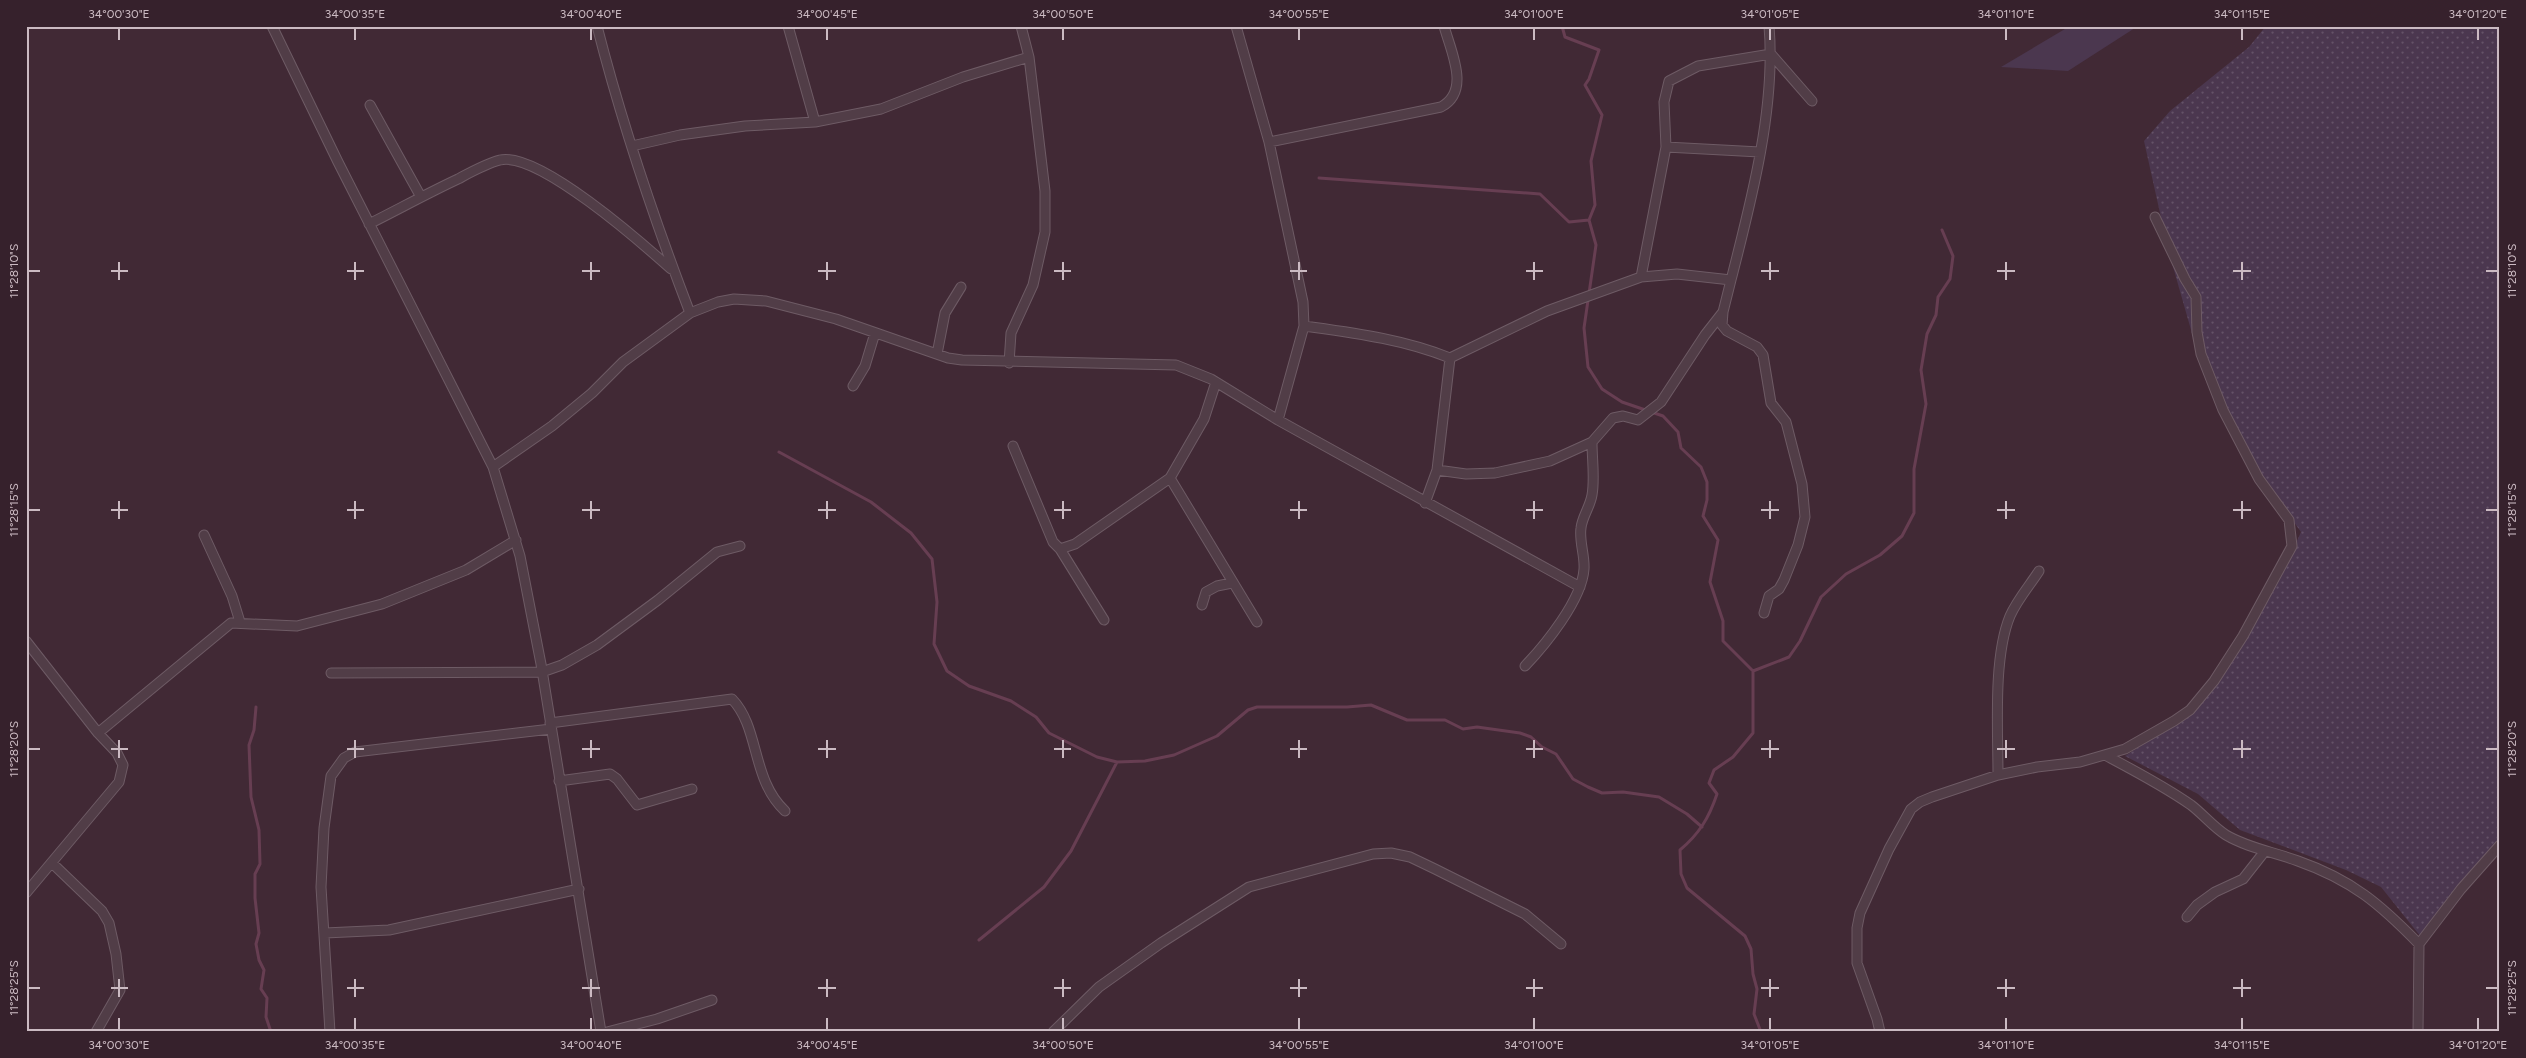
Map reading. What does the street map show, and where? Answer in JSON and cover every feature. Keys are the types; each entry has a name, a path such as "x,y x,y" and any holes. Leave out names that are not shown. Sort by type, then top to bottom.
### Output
{"street":[{"path":"272,26 369,224 493,467 516,540 542,672 559,781 579,889 600,1032"},
{"path":"597,26 632,146 673,271 690,313"},
{"path":"788,26 815,122"},
{"path":"1009,363 1011,333 1032,285 1045,232 1045,191 1029,57 1021,26"},
{"path":"1236,26 1269,142 1300,277 1304,326 1278,420"},
{"path":"1269,142 1441,107 1450,102 1456,95 1458,78 1444,26"},
{"path":"1764,613 1768,596 1779,588 1790,568 1802,532 1805,502 1786,422 1771,404 1763,355 1757,347 1725,329 1722,322 1760,152 1771,54 1769,26"},
{"path":"1771,54 1812,101"},
{"path":"1641,278 1666,147 1664,102 1669,81 1698,66 1771,54"},
{"path":"632,146 680,135 745,126 815,122 881,109 963,77 1029,57"},
{"path":"370,105 421,197"},
{"path":"1666,147 1760,152"},
{"path":"369,224 502,159 531,166 595,206 673,271"},
{"path":"1880,1032 1858,963 1857,928 1860,913 1888,849 1905,817 1920,802 1998,775 2037,767 2080,762 2125,749 2148,737 2190,710 2202,697 2243,636 2292,546 2289,520 2259,478 2220,402 2204,363 2199,343 2196,297 2185,279 2156,217"},
{"path":"1304,326 1390,339 1423,347 1450,358 1548,311 1641,278 1677,274 1731,280"},
{"path":"937,354 945,314 960,287"},
{"path":"493,467 552,426 592,393 623,362 690,313 718,302 748,298 836,319 937,354 962,360 1009,363 1176,365 1193,370 1425,503 1580,587"},
{"path":"1437,470 1476,474 1511,471 1550,461 1592,442 1613,418 1623,416 1638,420 1661,402 1705,335 1723,312"},
{"path":"853,386 865,366 875,333"},
{"path":"1425,503 1437,470 1450,358"},
{"path":"1060,549 1076,544 1170,478 1204,419 1216,382"},
{"path":"1525,666 1539,651 1566,612 1580,587 1584,571 1584,552 1580,530 1589,508 1593,484 1592,442"},
{"path":"1013,446 1052,542 1060,549 1104,620"},
{"path":"1170,478 1257,622"},
{"path":"204,535 228,588 240,622"},
{"path":"98,733 226,626 240,622 297,626 397,599 466,570 516,540"},
{"path":"332,673 542,672 562,665 597,645 658,600 717,552 740,546"},
{"path":"1998,775 1998,697 2004,635 2010,615 2040,571"},
{"path":"1202,605 1206,592 1217,586 1232,583"},
{"path":"26,641 98,733 121,759 123,765 122,777 26,892"},
{"path":"330,1032 321,887 327,792 331,776 344,758 355,752 732,699 740,707 744,717 766,784 777,803 785,811"},
{"path":"2105,755 2150,779 2192,806 2226,835 2265,851 2319,868 2353,885 2399,923 2419,944"},
{"path":"559,781 610,774 617,779 637,805 692,789"},
{"path":"2418,1032 2419,944 2461,889 2500,845"},
{"path":"2187,917 2197,905 2214,892 2243,879 2265,851"},
{"path":"1053,1032 1099,987 1161,943 1250,887 1259,883 1329,867 1373,854 1391,853 1410,857 1525,914 1561,944"},
{"path":"52,863 102,911 109,923 116,954 120,990 96,1032"},
{"path":"325,933 389,930 579,889"},
{"path":"606,1032 657,1019 712,1000"}],"shaded area":[{"path":"2070,26 2138,26 2068,71 2001,67"},
{"path":"2266,26 2500,26 2500,849 2421,937 2381,887 2346,870 2240,830 2198,794 2125,756 2195,711 2278,583 2301,532 2264,480 2201,365 2168,249 2144,141 2170,111 2249,47"}],"waterway":[{"path":"1562,26 1565,37 1599,50 1585,85 1602,115 1591,161 1595,205 1589,220 1596,245 1584,328 1588,367 1602,389 1622,402 1663,416 1678,432 1681,448 1701,467 1707,482 1707,500 1703,516 1718,540 1710,582 1723,621 1723,641 1753,671"},
{"path":"1319,178 1540,194 1569,222 1589,220"},
{"path":"1761,1032 1754,1014 1757,989 1753,974 1751,949 1745,936 1687,888 1681,874 1680,850 1698,832 1711,811 1717,794 1709,783 1714,770 1733,757 1753,733 1753,671 1789,657 1800,641 1821,597 1846,574 1880,555 1902,536 1914,513 1914,469 1926,404 1921,370 1927,334 1936,315 1938,297 1950,279 1953,256 1942,230"},
{"path":"779,452 871,502 911,533 932,559 937,602 934,644 947,671 969,686 1011,701 1036,717 1049,733 1097,757 1117,762 1145,761 1174,755 1217,736 1248,710 1257,707 1347,707 1371,705 1407,720 1445,720 1463,729 1477,727 1520,733 1531,737 1542,747 1556,754 1573,779 1588,787 1602,793 1623,792 1659,797 1687,814 1702,827"},
{"path":"256,707 254,730 249,745 251,797 259,830 260,864 255,874 255,898 259,933 256,944 259,960 264,970 261,989 267,998 266,1017 271,1032"},
{"path":"979,940 1044,887 1071,851 1117,762"}]}
